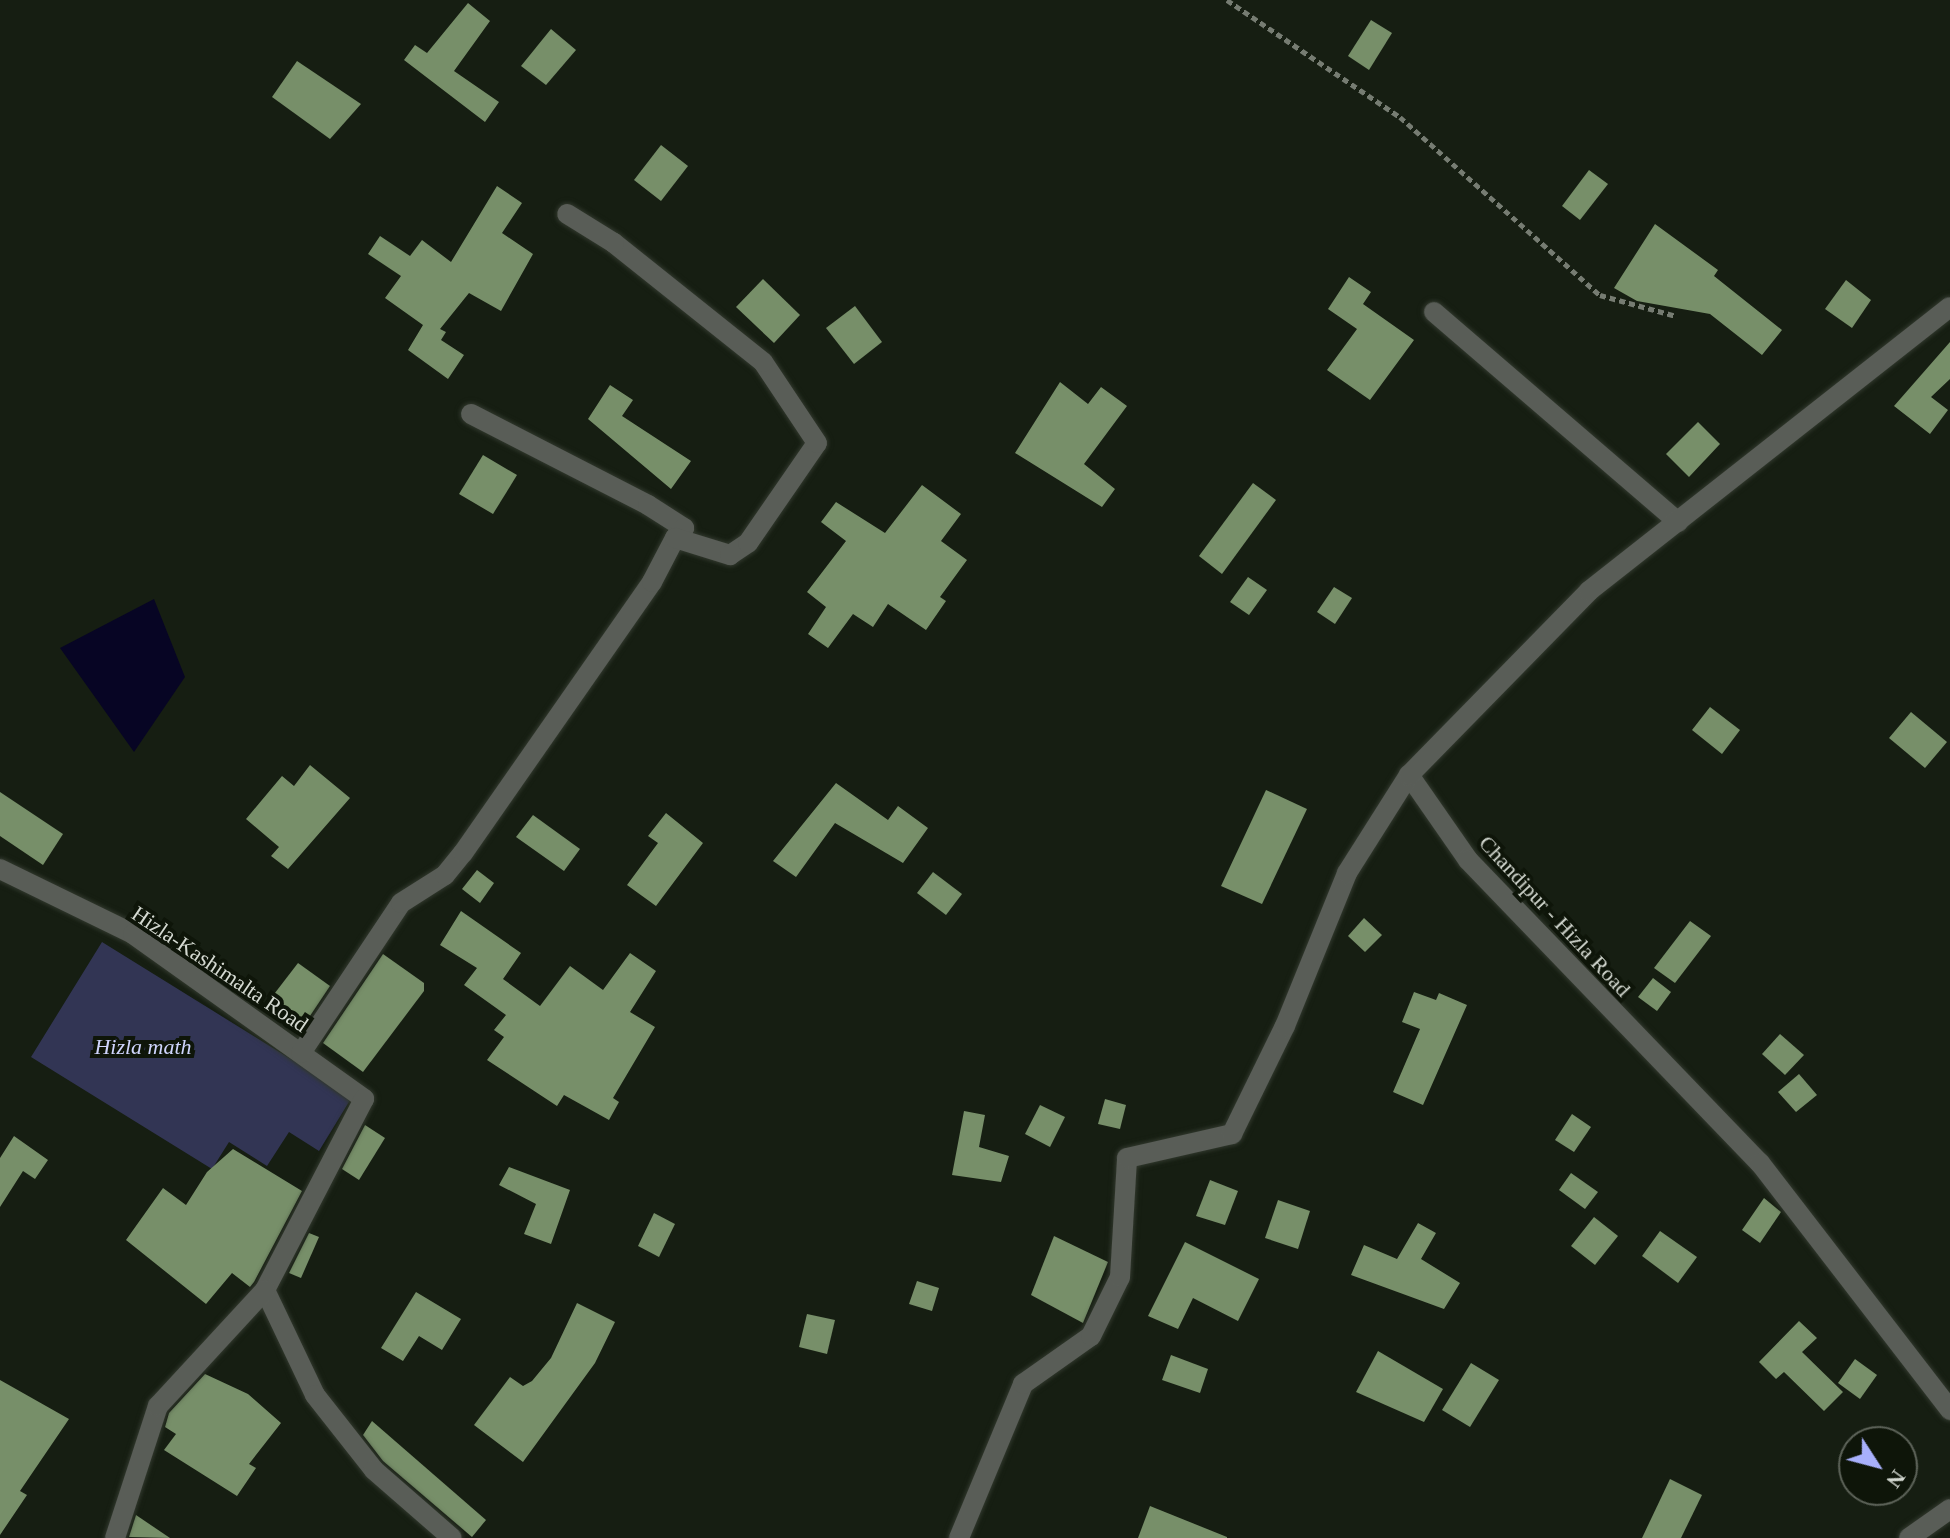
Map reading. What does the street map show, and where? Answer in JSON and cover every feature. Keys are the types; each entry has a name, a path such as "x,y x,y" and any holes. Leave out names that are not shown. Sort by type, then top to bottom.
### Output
{"street":[{"path":"567,214 763,362 817,443 748,543 730,555 675,538"},
{"path":"959,1538 1023,1384 1091,1336 1120,1277 1127,1158 1232,1134 1285,1026 1347,873 1409,775 1589,591 1950,307"},
{"path":"1434,312 1678,522"},
{"path":"301,1053 401,903 445,875 463,853 652,582 675,538 684,528 648,505 471,414"},
{"name":"Chandipur - Hizla Road","path":"1409,775 1468,860 1760,1163 1950,1410"},
{"name":"Hizla-Kashimalta Road","path":"0,869 133,934 364,1099 265,1290"},
{"path":"115,1538 158,1406 265,1290 315,1395 374,1470 452,1538"},
{"path":"1909,1538 1950,1509"}],"path":[{"path":"1227,0 1400,117 1600,295 1676,316"}],"green space":[{"name":"Hizla math","path":"102,942 352,1097 319,1151 289,1132 267,1166 229,1142 212,1169 31,1057"}],"shaded area":[{"path":"154,599 185,677 134,752 60,648"}],"building":[{"path":"468,3 490,21 454,71 499,102 485,122 404,60 415,45 427,53"},
{"path":"1371,20 1392,33 1369,70 1348,56"},
{"path":"551,29 576,50 546,85 521,66"},
{"path":"297,61 361,104 330,139 272,97"},
{"path":"661,145 688,166 661,201 634,180"},
{"path":"1589,170 1608,184 1580,220 1562,206"},
{"path":"497,186 522,203 502,233 533,254 501,311 469,293 440,329 446,332 441,340 464,355 448,379 408,350 423,325 385,298 401,276 368,254 380,236 410,256 422,240 451,262"},
{"path":"1655,224 1718,270 1714,276 1782,330 1762,355 1710,314 1637,301 1614,288"},
{"path":"1349,277 1371,292 1363,304 1414,340 1370,400 1327,370 1357,329 1328,309"},
{"path":"763,279 800,315 774,343 736,307"},
{"path":"1846,280 1871,300 1852,328 1825,309"},
{"path":"855,306 882,342 854,364 826,328"},
{"path":"1950,342 1950,379 1931,397 1948,410 1930,434 1894,406"},
{"path":"1060,382 1088,404 1101,387 1127,406 1084,464 1115,489 1102,507 1015,453"},
{"path":"610,385 633,400 622,416 691,461 671,489 588,419"},
{"path":"1698,422 1720,444 1689,477 1666,454"},
{"path":"483,455 517,475 493,514 459,494"},
{"path":"1253,483 1276,500 1222,574 1199,556"},
{"path":"922,485 961,514 941,541 967,560 940,597 946,601 926,630 888,604 873,627 853,614 828,648 808,634 826,607 807,592 846,541 821,522 836,502 885,533"},
{"path":"1248,577 1267,590 1249,615 1230,602"},
{"path":"1334,587 1352,598 1335,624 1317,612"},
{"path":"1710,707 1740,730 1722,754 1692,730"},
{"path":"1911,712 1947,742 1925,768 1889,738"},
{"path":"310,765 350,798 288,869 271,856 279,847 246,819 282,776 294,786"},
{"path":"836,783 888,820 898,806 928,828 903,863 835,823 796,877 773,861"},
{"path":"1266,790 1307,809 1262,904 1221,886"},
{"path":"0,792 63,834 43,865 0,836"},
{"path":"666,813 703,843 656,906 627,885 658,843 648,836"},
{"path":"533,815 580,849 564,871 516,837"},
{"path":"477,870 494,883 480,903 462,889"},
{"path":"933,872 962,894 946,915 917,893"},
{"path":"461,911 521,953 503,979 540,1006 570,966 603,990 630,953 656,971 630,1012 655,1027 613,1098 619,1102 609,1120 564,1095 557,1106 487,1060 504,1037 494,1030 506,1015 464,985 477,968 440,945"},
{"path":"1364,918 1382,935 1365,952 1348,936"},
{"path":"1690,921 1711,936 1675,983 1654,968"},
{"path":"383,954 424,983 424,991 363,1072 323,1043"},
{"path":"298,963 330,986 302,1028 268,1002"},
{"path":"1653,978 1671,992 1657,1011 1638,997"},
{"path":"1414,992 1436,1000 1439,993 1467,1005 1423,1105 1393,1092 1420,1029 1402,1022"},
{"path":"1780,1034 1804,1055 1785,1075 1762,1054"},
{"path":"1799,1074 1817,1095 1796,1112 1778,1092"},
{"path":"1105,1099 1126,1105 1120,1129 1098,1124"},
{"path":"1040,1105 1065,1117 1050,1147 1025,1134"},
{"path":"964,1111 985,1115 979,1147 1009,1156 1001,1182 952,1175"},
{"path":"1572,1114 1591,1127 1574,1152 1555,1140"},
{"path":"365,1125 385,1138 359,1180 342,1169"},
{"path":"14,1136 48,1160 35,1179 23,1171 0,1207 0,1158"},
{"path":"233,1149 302,1191 250,1287 232,1273 206,1304 126,1240 163,1188 186,1205 207,1172"},
{"path":"509,1167 570,1190 551,1244 524,1234 536,1204 499,1185"},
{"path":"1571,1173 1598,1192 1585,1209 1559,1190"},
{"path":"1210,1180 1238,1191 1225,1225 1196,1216"},
{"path":"1764,1198 1781,1212 1760,1243 1742,1230"},
{"path":"1278,1200 1310,1211 1298,1249 1265,1238"},
{"path":"654,1213 675,1224 659,1257 638,1246"},
{"path":"1594,1217 1618,1236 1595,1265 1571,1246"},
{"path":"1418,1223 1436,1233 1421,1259 1460,1283 1444,1309 1351,1275 1364,1245 1397,1259"},
{"path":"1660,1231 1697,1257 1678,1283 1642,1256"},
{"path":"309,1233 319,1237 301,1278 289,1273"},
{"path":"1054,1236 1108,1262 1083,1323 1031,1295"},
{"path":"1185,1242 1259,1279 1238,1321 1193,1298 1178,1329 1148,1316"},
{"path":"917,1281 939,1288 932,1311 909,1304"},
{"path":"416,1292 461,1319 442,1350 419,1336 403,1361 381,1348"},
{"path":"577,1303 615,1322 595,1363 523,1462 474,1425 510,1377 523,1386 532,1381 551,1358"},
{"path":"807,1314 835,1320 827,1354 799,1347"},
{"path":"1799,1321 1817,1338 1802,1352 1843,1392 1824,1411 1784,1372 1776,1379 1759,1362"},
{"path":"1378,1351 1443,1389 1424,1422 1356,1392"},
{"path":"1171,1355 1208,1369 1200,1393 1162,1380"},
{"path":"1855,1359 1877,1375 1860,1399 1838,1383"},
{"path":"1471,1363 1499,1380 1470,1427 1442,1410"},
{"path":"205,1374 248,1394 281,1423 249,1464 256,1468 237,1496 164,1450 176,1434 165,1427 169,1413"},
{"path":"0,1380 69,1419 20,1491 27,1495 0,1535"},
{"path":"372,1421 486,1520 472,1537 383,1461 363,1435"},
{"path":"1670,1479 1702,1495 1681,1538 1642,1538"},
{"path":"1150,1506 1227,1537 1227,1538 1138,1538"},
{"path":"136,1515 170,1538 129,1537"}]}
